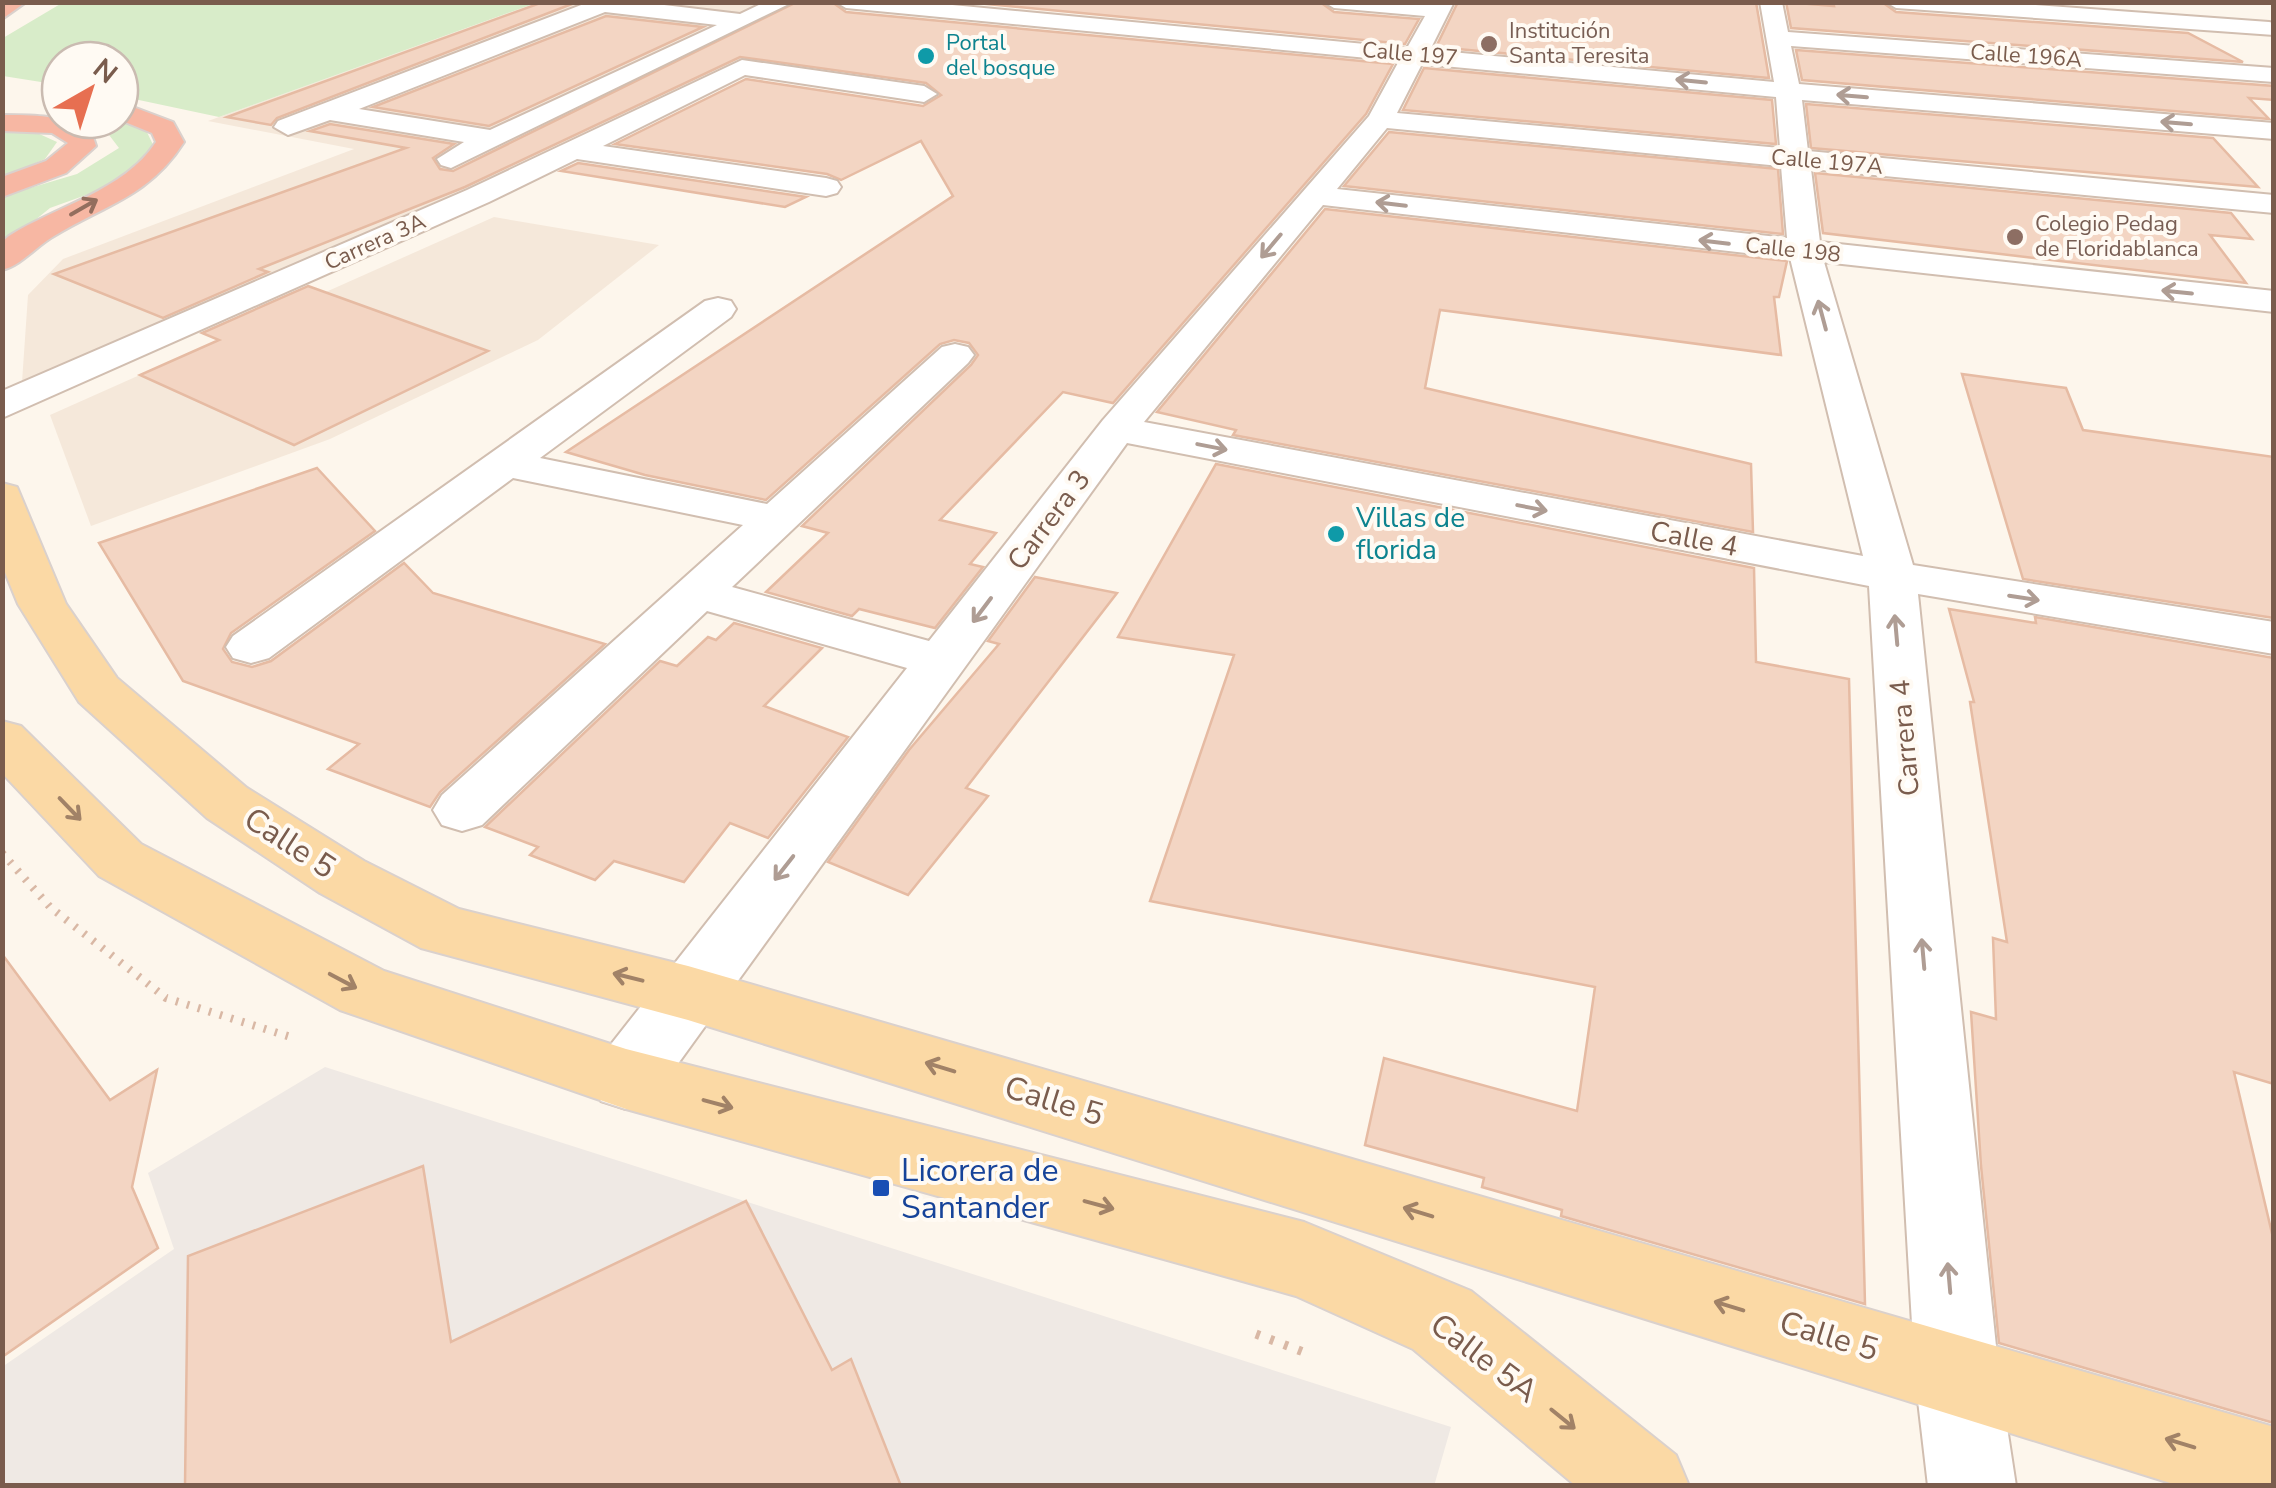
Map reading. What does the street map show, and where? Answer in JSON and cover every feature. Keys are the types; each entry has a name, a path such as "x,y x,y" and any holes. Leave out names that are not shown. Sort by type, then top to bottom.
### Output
{"highway":[{"path":"2,99 40,102"},
{"path":"2,260 43,230 136,179 159,161 170,142 163,128 140,118"},
{"path":"2,123 71,130 81,137 82,146 56,167 2,188"}],"main road":[{"name":"Calle 5","path":"2,496 8,522 42,604 98,690 227,803 342,877 444,930 688,992 2274,1471"},
{"path":"2,739 120,860 362,991 626,1080"},
{"name":"Calle 5A","path":"626,1080 1304,1260 1442,1320 1646,1486"}],"street":[{"path":"452,159 784,2"},
{"name":"Calle 197","path":"846,2 1788,91 2274,131"},
{"path":"1004,18 1028,2"},
{"path":"1334,2 1441,7"},
{"path":"1896,2 2271,31 2267,22 2244,2"},
{"path":"288,128 606,4 744,21"},
{"name":"Carrera 3","path":"626,1080 688,992 1117,429 1380,119 1441,7"},
{"name":"Calle 196A","path":"1775,20 2274,75"},
{"name":"Carrera 4","path":"1775,20 1788,91 1805,252 1892,576 1956,1375 1972,1486"},
{"name":"Carrera 3A","path":"2,406 461,204 776,49"},
{"path":"742,67 924,94"},
{"path":"330,112 494,139"},
{"name":"Calle 197A","path":"1380,119 2274,204"},
{"path":"575,150 826,188"},
{"name":"Calle 198","path":"1313,196 2274,302"},
{"path":"251,647 718,309"},
{"path":"462,810 955,355"},
{"name":"Calle 4","path":"1117,429 1892,576 2274,638"},
{"path":"508,464 777,520"},
{"path":"698,593 943,662"}],"shaded area":[{"path":"760,2 840,11 503,177 22,382 28,295 63,259 354,149 208,121 536,3"},
{"path":"494,217 659,245 538,340 330,439 91,526 50,415"},
{"path":"325,1067 1451,1427 1434,1486 3,1486 2,1367 174,1249 148,1173"}],"green space":[{"path":"62,2 536,3 219,117 140,100 140,40 40,40 40,82 3,76 3,38"},
{"path":"140,126 145,128 155,149 111,186 50,208 3,246 3,196 77,174 119,148 113,140 140,140"},
{"path":"3,131 35,132 40,134 40,140 57,142 45,159 3,177"}],"building":[{"path":"543,2 577,2 277,118 271,125 227,117"},
{"path":"797,2 832,2 846,12 1393,64 1366,114 1113,403 1063,392 940,520 996,533 970,564 983,567 935,628 859,609 852,616 766,592 828,533 802,526 971,365 978,355 969,343 954,340 940,344 766,500 645,475 566,452 953,196 921,141 841,180 827,174 615,144 746,79 923,106 941,95 926,83 740,57 465,187 259,269 268,272 163,318 54,274 406,148 310,131 330,124 454,144 433,158 440,169 453,171"},
{"path":"966,2 1320,2 1334,12 1419,19 1405,44"},
{"path":"1458,2 1756,2 1769,78 1436,47"},
{"path":"1786,2 1834,6 1833,2 1882,2 1896,12 2188,33 2243,62 1791,28"},
{"path":"606,16 703,27 489,126 373,107"},
{"path":"1796,50 2274,86 2274,100 2249,98 2269,119 1802,80"},
{"path":"1424,68 1772,100 1776,144 1403,110"},
{"path":"1806,104 2213,138 2258,187 1811,148"},
{"path":"1389,132 1778,169 1783,234 1344,186"},
{"path":"578,163 806,197 785,207 561,171"},
{"path":"1815,173 2231,213 2252,239 2210,235 2246,283 1823,233"},
{"path":"1325,209 1787,261 1779,297 1774,297 1781,355 1440,310 1425,388 1751,464 1753,532 1233,435 1236,430 1157,412"},
{"path":"308,286 488,351 294,445 140,375 219,340 202,333"},
{"path":"1962,374 2066,388 2083,430 2274,457 2274,618 2023,579"},
{"path":"1216,464 1754,568 1756,662 1849,679 1865,1304 1561,1216 1562,1210 1482,1187 1484,1178 1365,1145 1384,1058 1577,1111 1595,987 1150,901 1234,655 1118,637"},
{"path":"317,468 375,531 231,633 223,649 232,662 252,667 271,661 404,563 433,593 605,644 440,792 430,807 328,769 359,744 183,681 99,543"},
{"path":"1035,577 1117,593 966,788 988,796 908,895 828,862 909,750 999,644 988,641"},
{"path":"1949,609 2036,623 2035,617 2274,658 2274,1084 2234,1072 2274,1242 2274,1423 1999,1343 1981,1166 1971,1012 1996,1019 1993,938 2007,942 1970,702 1974,702"},
{"path":"734,623 822,648 764,706 848,737 768,838 730,823 684,882 614,861 595,880 530,855 538,847 485,827 660,661 677,666 708,637 716,640"},
{"path":"2,954 110,1100 157,1070 132,1187 158,1248 2,1357"},
{"path":"423,1166 451,1342 746,1201 832,1370 851,1359 901,1486 185,1486 188,1256"}],"place":[{"name":"Institución Santa Teresita","path":"1489,44"},
{"name":"Portal del bosque","path":"926,56"},
{"name":"Colegio Pedag de Floridablanca","path":"2015,237"},
{"name":"Villas de florida","path":"1336,534"},
{"name":"Licorera de Santander","path":"881,1188"}]}
